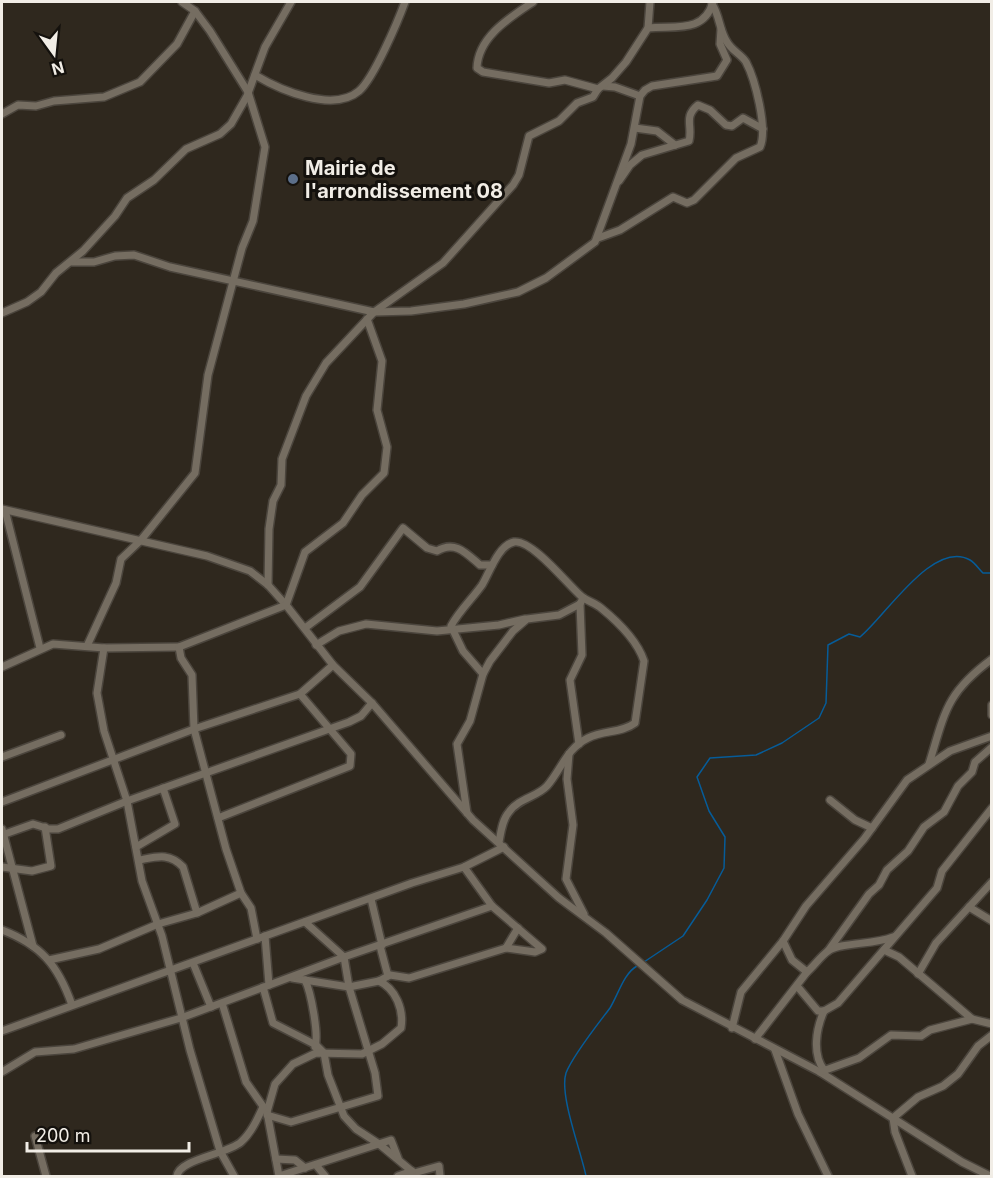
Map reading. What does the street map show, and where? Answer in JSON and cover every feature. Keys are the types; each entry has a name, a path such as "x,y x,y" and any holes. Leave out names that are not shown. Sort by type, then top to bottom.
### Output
{"street":[{"path":"87,646 116,583 121,559 141,540 195,473 208,375 253,221 265,147 248,92 195,11 182,2"},
{"path":"2,313 35,297 109,223 127,198 154,180 193,144 219,134 231,124 248,92 265,48 291,2"},
{"path":"255,75 310,98 325,101 355,94 363,87 375,66 405,2"},
{"path":"533,2 497,28 481,46 477,68 483,72 546,83 565,80 600,87 615,87 640,96"},
{"path":"268,585 269,530 273,501 280,485 282,459 306,396 326,363 374,312 443,263 507,192 519,175 526,140 531,133 559,121 573,105 593,97 600,87 612,78 626,62 648,28 650,2"},
{"path":"648,28 680,28 696,24 709,12 712,3"},
{"path":"72,262 94,262 115,256 134,255 170,267 374,312 411,311 464,304 518,292 546,278 585,252 598,238 635,128 640,96 645,90 652,86 717,76 727,60 720,44 721,21 712,3"},
{"path":"2,114 18,105 36,106 54,101 104,97 140,82 177,44 195,11"},
{"path":"598,238 620,230 673,197 687,202 694,200 735,158 760,147 763,129 756,91 745,61 728,45 721,28"},
{"path":"614,188 635,159 689,141 687,120 689,114 698,105 710,110 726,126 732,126 743,118 763,129"},
{"path":"635,128 657,131 675,145"},
{"path":"2,666 18,661 40,648 61,644 104,648 179,647 286,605 305,552 343,523 362,495 384,473 387,447 377,404 382,361 367,319"},
{"path":"40,648 3,510 233,563 268,585 333,665 372,702 467,813 559,898 586,918 682,1000 755,1040 822,1071 962,1162 990,1176"},
{"path":"304,628 360,587 403,528 429,549 437,551 445,547 458,548 480,565 492,565"},
{"path":"483,674 463,651 451,629 454,621 508,545 520,543 553,567 581,601 600,608 619,625 644,661 635,723 625,729 605,731 579,744 570,752 547,786 523,799 509,811 503,823 502,845"},
{"path":"316,645 339,631 366,624 430,632 499,626 527,619 559,615 581,601"},
{"path":"579,744 570,680 582,655 581,601"},
{"path":"467,813 457,744 472,717 483,674 504,640 527,619"},
{"path":"179,647 181,658 192,675 194,729 218,818 242,893 261,937 266,986 273,1023 316,1045 324,1053 339,1109 356,1130 380,1144 386,1152 398,1158 412,1171 419,1174 439,1167 440,1176"},
{"path":"104,648 97,693 112,760 127,801 142,881 158,924 181,1018 220,1151 234,1176"},
{"path":"929,764 941,717 948,703 960,685 992,659"},
{"path":"2,802 194,729 300,694 333,665"},
{"path":"218,818 350,766 351,754 300,694"},
{"path":"33,946 2,833 33,824 58,829 127,801 356,718 372,702"},
{"path":"992,705 992,715"},
{"path":"2,757 61,735"},
{"path":"732,1028 741,992 783,941 806,906 872,828 907,780 950,752 992,736"},
{"path":"755,1040 807,972 828,951 869,894 879,885 887,870 908,851 924,827 944,813 958,786 972,772 975,762 992,747"},
{"path":"570,752 567,779 573,825 566,879 586,918"},
{"path":"136,847 175,824 163,788"},
{"path":"830,800 855,820 872,828"},
{"path":"822,1071 817,1058 817,1039 818,1024 824,1011 838,1003 938,888 942,871 992,808"},
{"path":"2,867 32,871 51,866 45,827"},
{"path":"2,1031 171,972 261,937 464,867 502,845"},
{"path":"139,860 164,855 179,862 186,877 196,913"},
{"path":"292,978 349,987 379,981 388,976 409,978 506,948 535,952 542,949 492,906 464,867"},
{"path":"918,974 936,943 990,884"},
{"path":"49,960 99,949 158,924 196,913 242,893"},
{"path":"371,899 388,976"},
{"path":"2,1072 35,1052 74,1049 181,1018 344,957 492,906"},
{"path":"969,907 992,921"},
{"path":"266,1111 291,1122 378,1097 375,1073 366,1050 349,987 344,957 305,922"},
{"path":"506,948 518,928"},
{"path":"2,930 33,946 49,960 66,987 72,1005"},
{"path":"828,951 836,947 874,944 896,936"},
{"path":"783,941 792,960 807,972"},
{"path":"884,950 899,957 972,1019 992,1024"},
{"path":"193,963 211,1007"},
{"path":"177,1176 179,1169 240,1143 266,1111 276,1082 290,1066 309,1054 316,1045 310,993 304,980"},
{"path":"309,1054 352,1056 362,1054 382,1044 402,1025 396,995 379,981"},
{"path":"797,986 812,1006 824,1011"},
{"path":"222,1003 246,1082 266,1111 279,1176 392,1140 398,1158"},
{"path":"822,1071 859,1058 891,1035 923,1036 930,1030 972,1019"},
{"path":"893,1118 918,1097 943,1086 958,1074 978,1046 992,1035"},
{"path":"776,1050 798,1114 828,1176"},
{"path":"893,1118 895,1132 912,1176"},
{"path":"35,1136 46,1176"},
{"path":"276,1159 295,1161 305,1168"},
{"path":"316,1165 325,1176"},
{"path":"398,1176 412,1171"}],"waterway":[{"path":"644,962 683,936 707,900 724,868 725,837 709,811 697,777 710,758 756,755 782,743 819,718 826,703 828,645 849,634 860,637 911,583 941,560 956,556 970,560 983,573 992,573"},
{"path":"586,1176 565,1095 566,1073 580,1049 610,1008 625,979 637,966"}],"place":[{"name":"Mairie de l'arrondissement 08","path":"293,179"}]}
